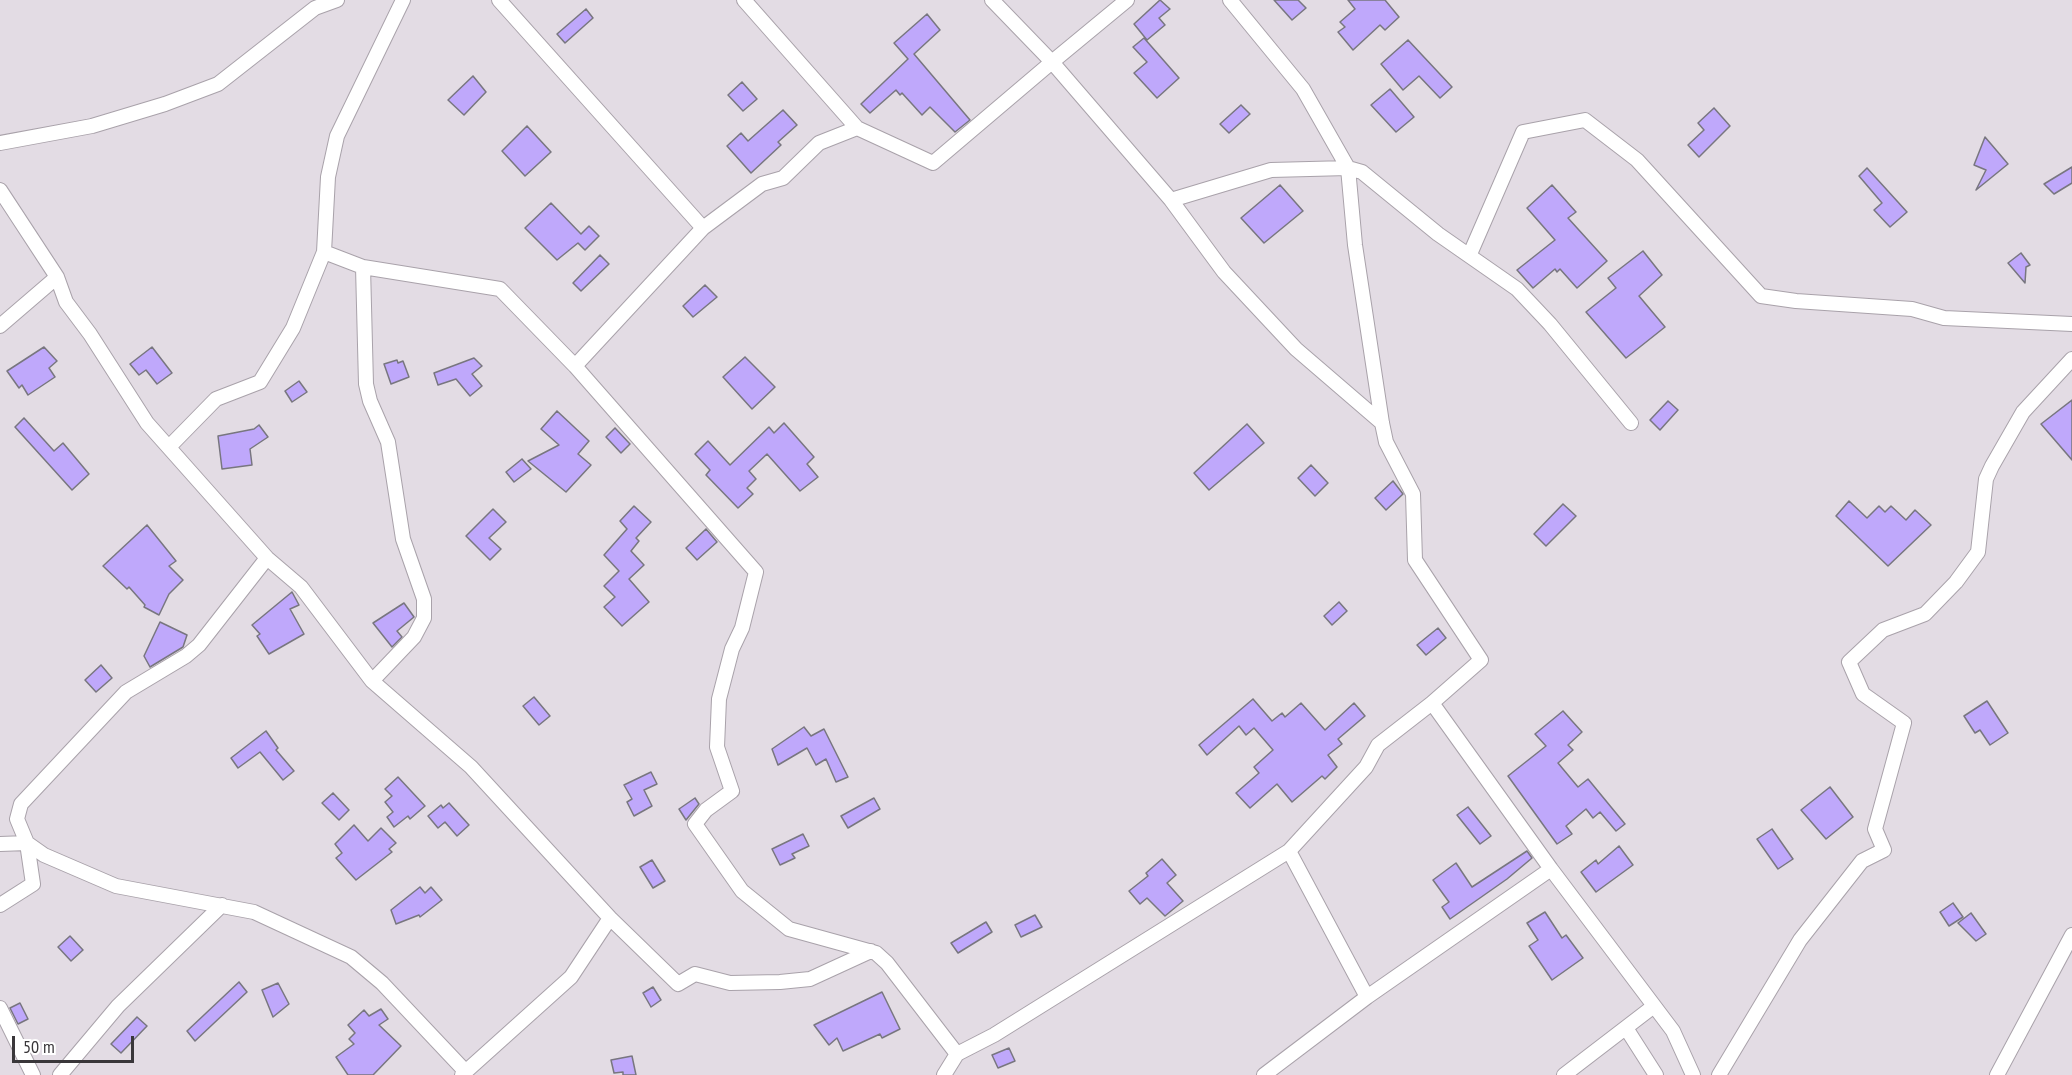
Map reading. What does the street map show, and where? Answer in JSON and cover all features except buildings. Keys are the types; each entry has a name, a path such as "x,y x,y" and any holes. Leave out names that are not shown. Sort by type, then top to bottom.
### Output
{"street":[{"path":"0,143 92,126 165,104 218,84 315,8 337,0"},
{"path":"169,447 216,399 260,382 293,328 324,252 328,177 337,136 403,0"},
{"path":"500,0 703,228"},
{"path":"744,0 857,128 933,163 1127,0"},
{"path":"992,0 1052,62 1171,200 1224,272 1288,341 1382,423"},
{"path":"944,1075 957,1054 994,1035 1289,851 1365,767 1378,745 1432,703 1481,660 1415,560 1413,494 1386,442 1382,423 1355,245 1348,168 1303,89 1230,0"},
{"path":"1470,254 1523,132 1585,120 1637,160 1761,296 1796,301 1912,309 1944,318 2072,324"},
{"path":"575,366 703,228 762,184 783,178 819,143 857,128"},
{"path":"1171,200 1271,170 1348,168 1362,172 1438,234 1470,254 1517,289 1550,324 1631,423"},
{"path":"0,190 57,277 66,302 90,334 147,423 267,558 300,587 372,681 471,767 610,918 678,984 695,974 730,983 780,982 810,978 871,951"},
{"path":"324,252 363,267 500,289 575,366 756,572 742,628 732,650 718,699 717,747 732,790 706,810 695,824 742,891 768,914 789,929 871,951 887,963 957,1054"},
{"path":"363,267 366,384 376,417 388,442 403,539 424,599 424,618 414,637 372,681"},
{"path":"0,326 57,277"},
{"path":"1719,1075 1800,940 1862,861 1884,850 1875,829 1904,723 1863,694 1849,662 1883,630 1925,614 1967,567 1978,552 1986,479 1992,466 2022,412 2072,359"},
{"path":"0,905 33,884 27,843 17,819 21,804 126,692 200,645 267,558"},
{"path":"1432,703 1551,869 1673,1031 1693,1075"},
{"path":"0,844 27,843 44,855 116,886 254,912 351,957 382,983 464,1073 571,977 610,918"},
{"path":"1289,851 1367,997"},
{"path":"1264,1075 1367,997 1551,869"},
{"path":"60,1075 118,1006 222,905"},
{"path":"1997,1075 2072,935"},
{"path":"1564,1075 1654,1006"},
{"path":"0,1008 33,1075"},
{"path":"1626,1028 1656,1075"}]}
